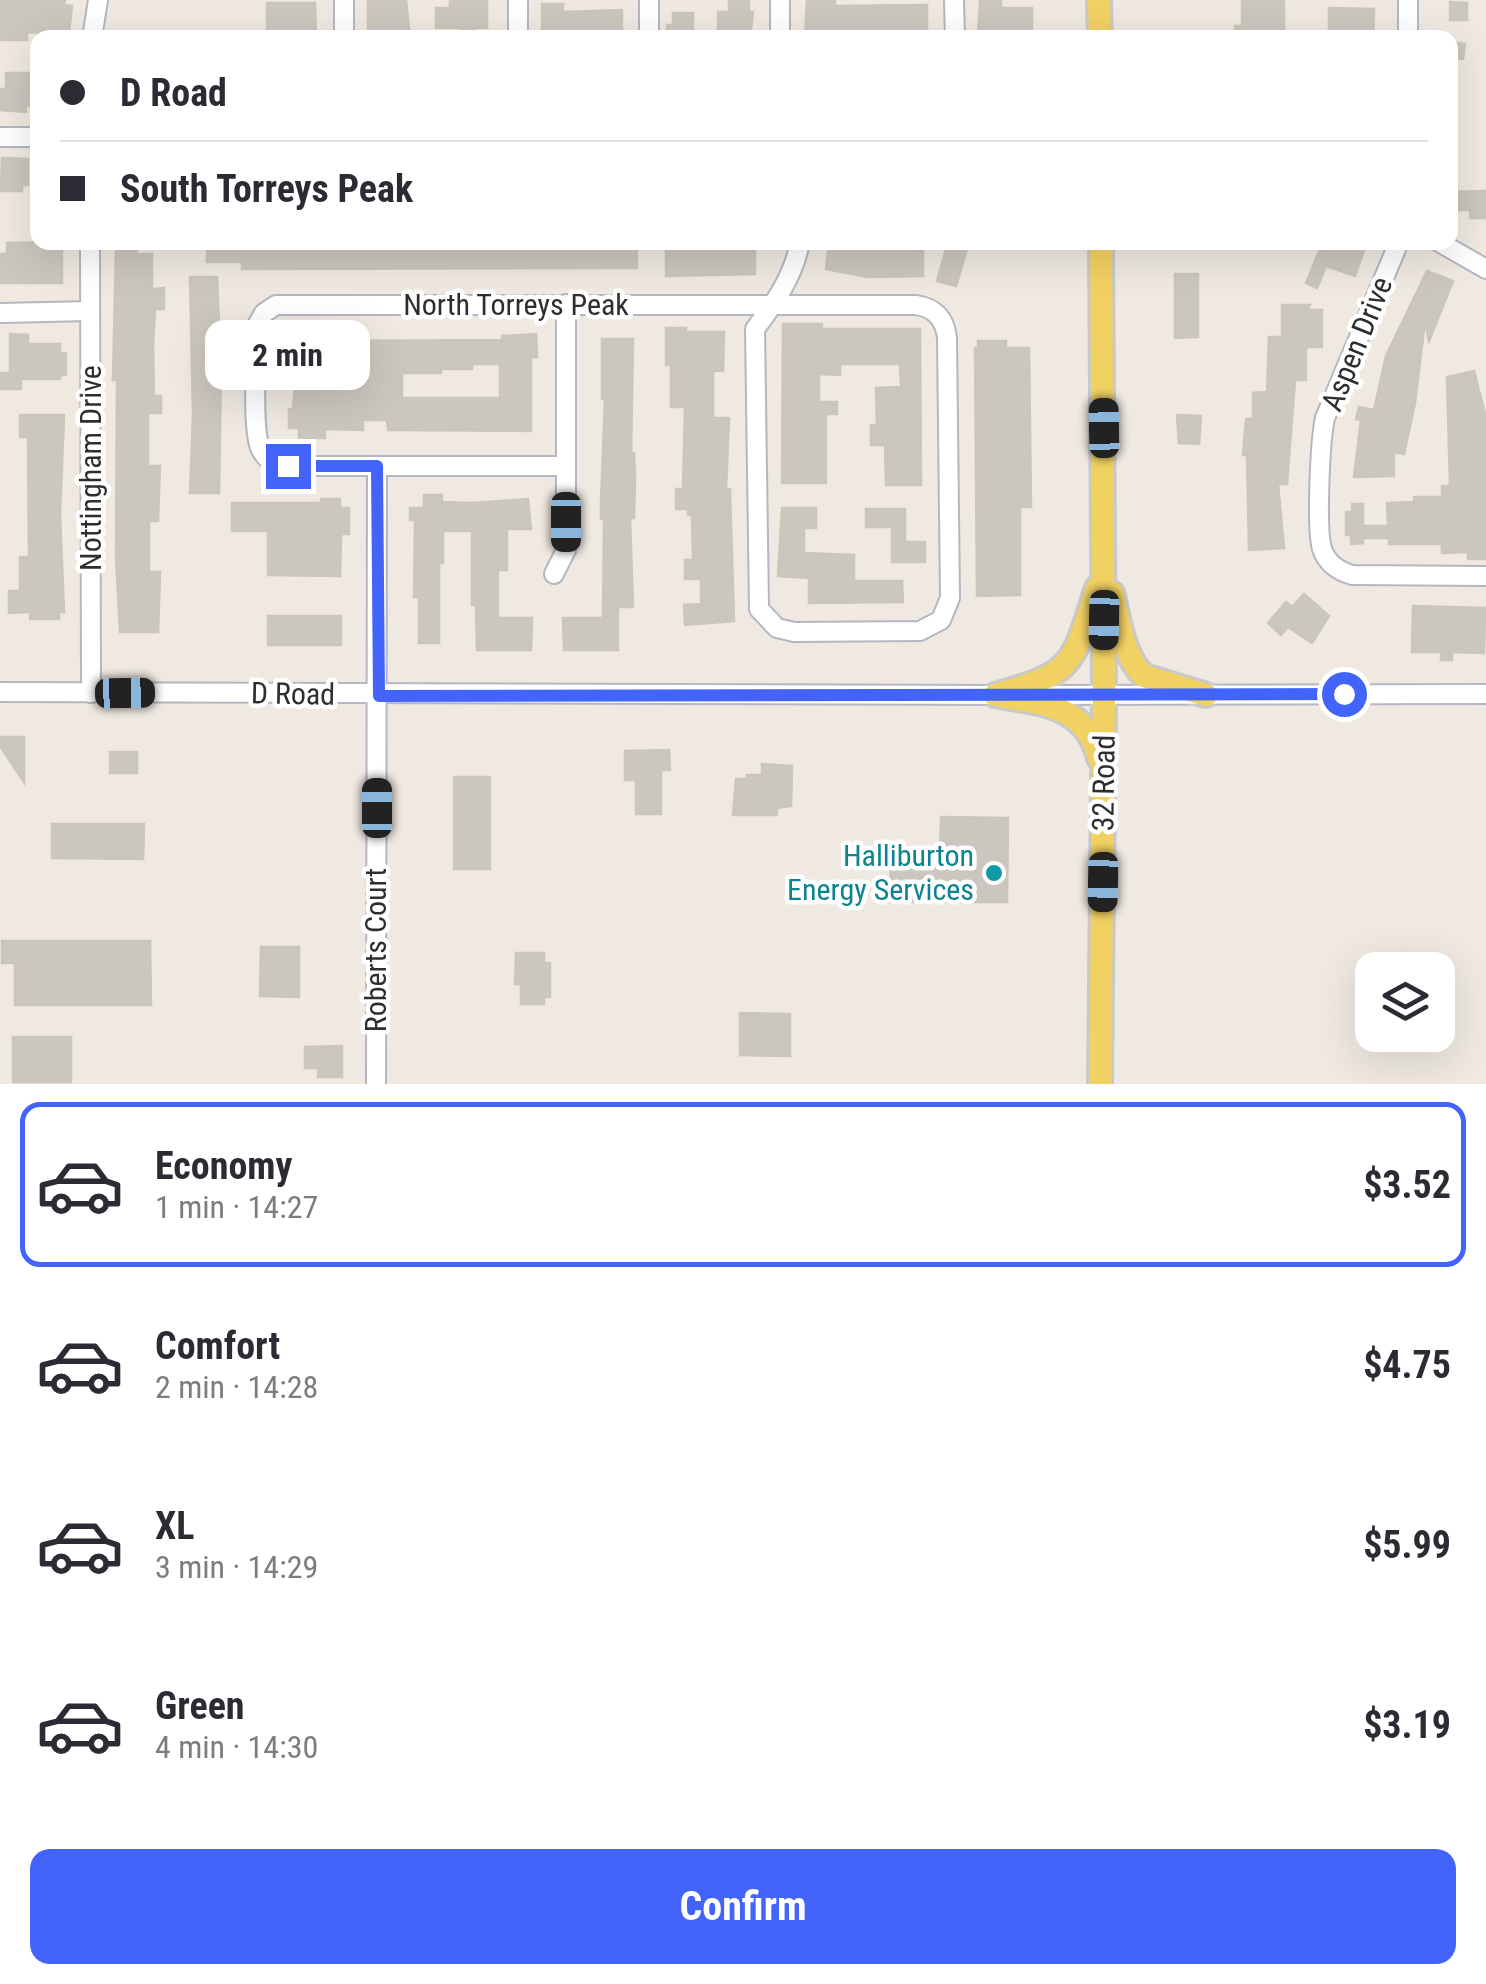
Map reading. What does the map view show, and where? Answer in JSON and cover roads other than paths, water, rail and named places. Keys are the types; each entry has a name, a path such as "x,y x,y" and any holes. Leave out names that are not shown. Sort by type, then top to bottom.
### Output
{"main road":[{"path":"1099,0 1100,30"},
{"name":"32 Road","path":"1100,1084 1104,787 1101,250"},
{"path":"1104,565 1136,670 1206,695"},
{"path":"996,696 1039,683 1060,671 1078,644 1104,565"},
{"path":"996,696 1054,706 1073,716 1092,738 1104,787"}],"street":[{"path":"93,30 98,0"},
{"path":"344,0 344,30"},
{"path":"518,0 518,30"},
{"path":"649,0 649,30"},
{"path":"780,0 780,30"},
{"path":"954,0 954,30"},
{"path":"1408,0 1408,30"},
{"path":"0,137 30,137"},
{"name":"Nottingham Drive","path":"90,250 91,693"},
{"path":"774,305 798,250"},
{"name":"Aspen Drive","path":"1396,250 1324,426 1321,540 1332,564 1358,576 1486,576"},
{"path":"1452,250 1486,270"},
{"path":"554,574 566,550 566,304"},
{"name":"North Torreys Peak","path":"377,466 288,466 266,458 257,436 256,327 264,313 276,305 566,304 916,305 931,309 945,325 950,598 941,620 928,629 785,631 770,623 760,609 755,329 774,305"},
{"path":"0,313 90,311"},
{"path":"377,466 566,466"},
{"name":"Roberts Court","path":"376,1084 377,466"},
{"name":"D Road","path":"0,692 379,696 1486,694"}],"place":[{"name":"Halliburton Energy Services","path":"994,873"}]}
